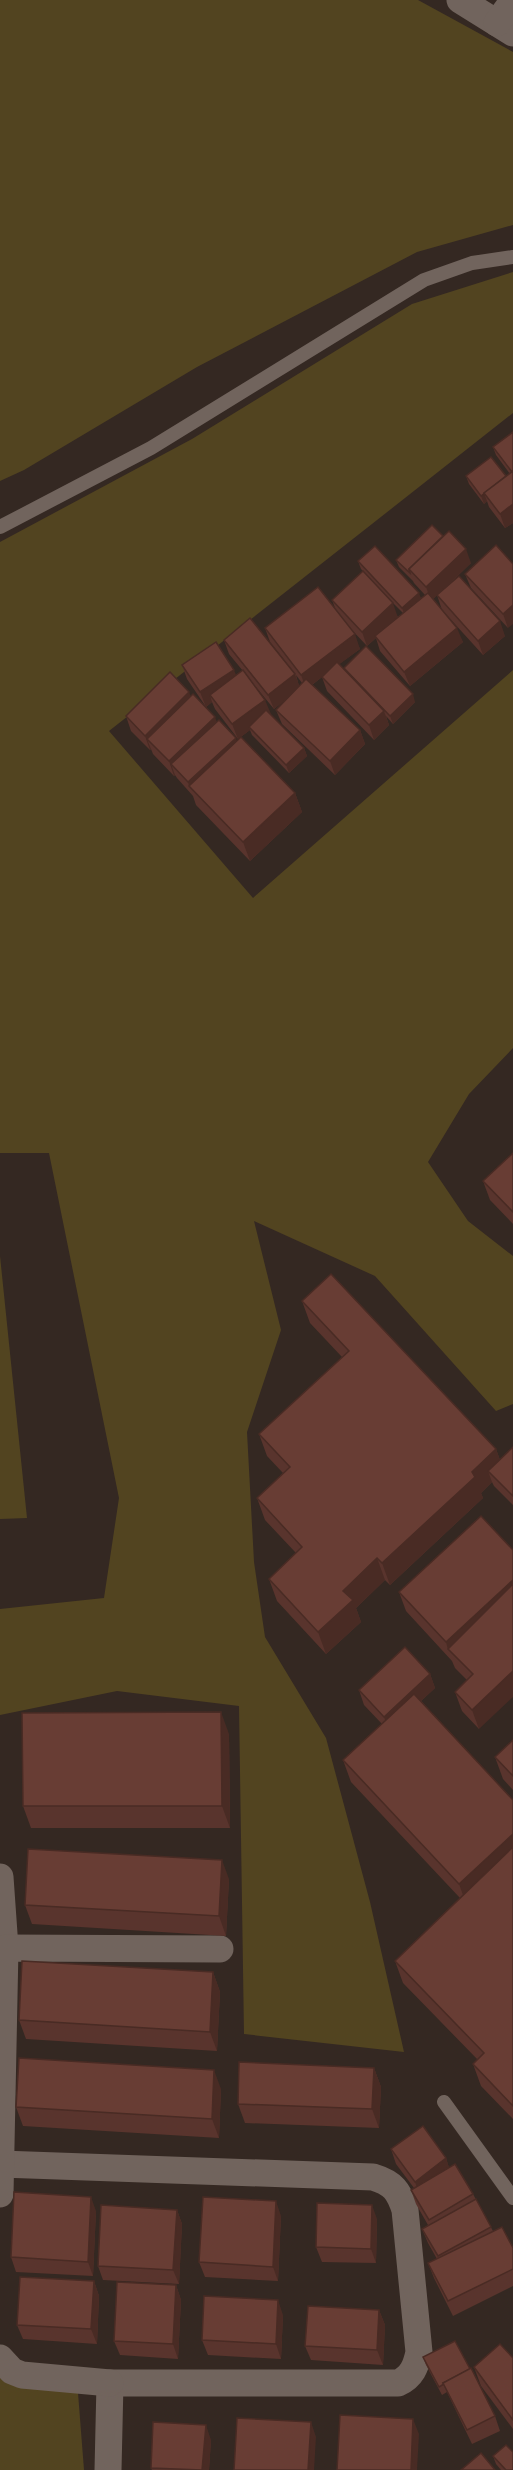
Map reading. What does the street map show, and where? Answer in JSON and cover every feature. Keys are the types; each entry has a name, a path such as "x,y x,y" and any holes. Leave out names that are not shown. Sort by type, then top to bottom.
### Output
{"street":[{"path":"460,0 505,28 513,1"},
{"path":"0,1877 5,1948 0,2194"},
{"path":"5,1948 220,1949"},
{"path":"0,2358 12,2371 22,2374 110,2382 398,2383 413,2371 419,2352 405,2210 395,2186 374,2177 1,2164"},
{"path":"108,2470 110,2382"}],"lane":[{"path":"0,527 151,448 424,280 472,263 513,257"},
{"path":"444,2102 513,2198"}],"shaded area":[{"path":"0,0 418,0 513,52 513,225 417,252 197,367 24,470 0,481"},
{"path":"513,272 513,413 109,731 253,898 513,670 513,1048 469,1094 428,1162 468,1221 513,1256 513,1404 496,1411 375,1276 254,1221 281,1330 247,1432 254,1562 265,1637 326,1738 370,1902 404,2052 244,2034 239,1706 117,1691 0,1715 0,1609 104,1598 119,1498 49,1153 0,1153 0,542 192,439 412,304"},
{"path":"0,1256 27,1518 0,1519"},
{"path":"0,2362 77,2380 84,2470 0,2470"}],"building":[{"path":"513,432 513,471 512,472 493,447"},
{"path":"491,457 506,476 481,496 466,476"},
{"path":"513,471 513,504 500,514 484,493"},
{"path":"432,525 443,536 409,569 410,573 396,560"},
{"path":"449,531 466,549 426,587 409,569"},
{"path":"496,545 513,564 513,605 503,614 465,574"},
{"path":"375,546 419,593 402,608 358,561"},
{"path":"363,571 393,603 362,632 332,600"},
{"path":"459,576 500,621 478,641 437,595"},
{"path":"318,587 355,634 301,675 265,628"},
{"path":"428,593 457,628 404,672 375,636"},
{"path":"250,618 295,674 268,695 224,640"},
{"path":"216,642 234,670 200,692 182,665"},
{"path":"366,646 413,694 390,716 344,668"},
{"path":"337,662 384,711 369,725 322,677"},
{"path":"243,670 265,700 232,724 210,695"},
{"path":"170,672 189,692 145,736 126,716"},
{"path":"306,679 360,730 330,761 276,710"},
{"path":"193,694 215,717 169,761 147,739"},
{"path":"266,710 304,748 286,765 249,727"},
{"path":"219,720 236,738 188,782 171,764"},
{"path":"241,737 295,793 243,842 189,786"},
{"path":"513,1153 513,1212 483,1181"},
{"path":"331,1274 496,1449 472,1472 475,1477 382,1563 377,1558 343,1591 353,1600 318,1632 269,1579 302,1547 257,1498 290,1467 259,1434 349,1351 302,1301"},
{"path":"513,1447 513,1496 488,1471"},
{"path":"481,1516 513,1550 513,1580 446,1642 399,1592"},
{"path":"513,1584 513,1671 472,1710 455,1692 473,1674 448,1649"},
{"path":"405,1647 430,1674 384,1717 359,1690"},
{"path":"414,1694 513,1800 513,1834 459,1884 343,1760"},
{"path":"221,1712 222,1806 23,1806 22,1713"},
{"path":"513,1740 513,1776 495,1757"},
{"path":"513,1847 513,2106 473,2064 484,2053 395,1961"},
{"path":"28,1849 222,1860 219,1916 25,1905"},
{"path":"22,1961 213,1972 210,2032 19,2020"},
{"path":"19,2058 214,2070 212,2119 16,2107"},
{"path":"239,2062 374,2068 372,2109 238,2104"},
{"path":"423,2126 446,2158 415,2182 391,2149"},
{"path":"455,2164 473,2194 429,2220 411,2190"},
{"path":"14,2192 91,2197 88,2262 11,2257"},
{"path":"203,2197 276,2201 273,2267 199,2262"},
{"path":"476,2199 491,2227 438,2256 422,2229"},
{"path":"317,2203 372,2205 371,2249 316,2247"},
{"path":"101,2205 177,2210 173,2270 98,2266"},
{"path":"502,2227 513,2248 513,2269 448,2301 428,2263"},
{"path":"20,2277 94,2281 91,2329 17,2325"},
{"path":"117,2282 176,2285 173,2344 114,2341"},
{"path":"204,2296 278,2300 276,2344 202,2340"},
{"path":"308,2306 379,2310 377,2350 305,2346"},
{"path":"455,2341 470,2369 439,2387 423,2357"},
{"path":"500,2344 513,2358 513,2420 474,2367"},
{"path":"471,2368 495,2416 467,2430 443,2383"},
{"path":"340,2415 413,2419 411,2470 337,2470"},
{"path":"237,2418 311,2422 308,2470 234,2470"},
{"path":"153,2422 206,2425 202,2470 151,2468"},
{"path":"506,2445 513,2452 513,2470 506,2470 493,2456"},
{"path":"481,2453 495,2470 461,2470"}]}
